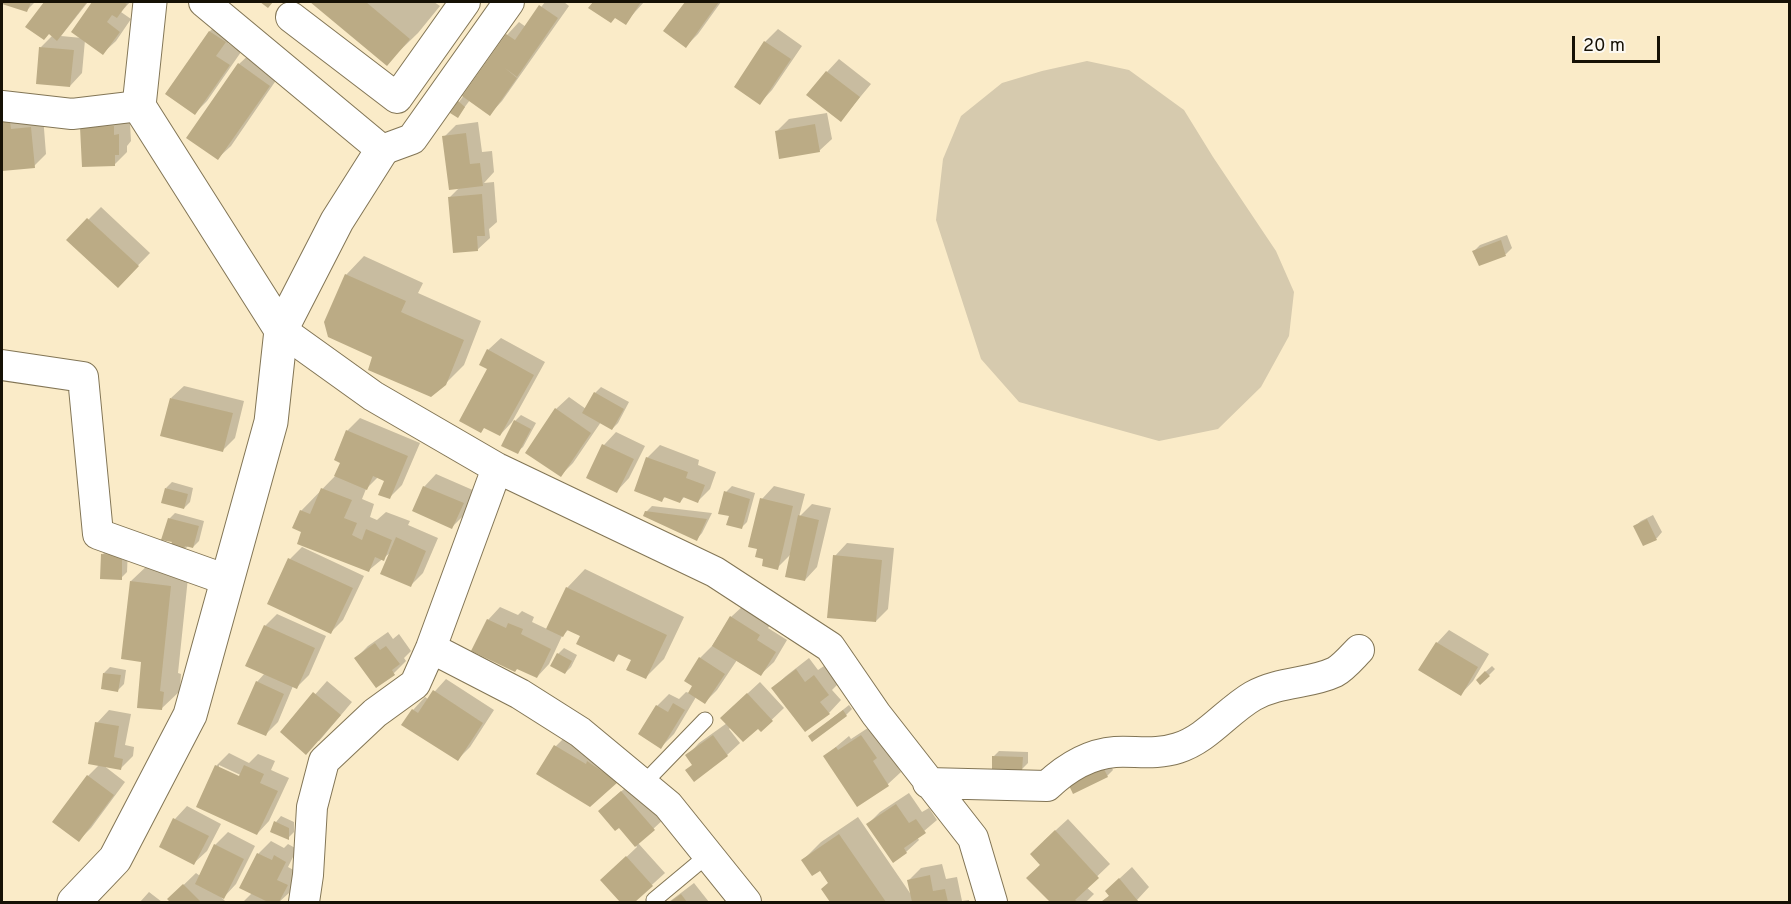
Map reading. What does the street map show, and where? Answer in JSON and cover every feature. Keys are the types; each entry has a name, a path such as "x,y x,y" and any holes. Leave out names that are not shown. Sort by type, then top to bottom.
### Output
{"street":[{"path":"150,2 139,106 281,330 374,396 497,468 715,572 830,647 928,783 973,838 992,903"},
{"path":"204,2 382,150"},
{"path":"291,17 397,98 465,2"},
{"path":"74,903 115,858 190,715 271,422 281,330 337,221 382,150 412,140 494,7"},
{"path":"2,106 72,114 139,106"},
{"path":"2,365 83,377 98,534 227,580"},
{"path":"304,903 312,807 324,761 375,713 415,684 431,648 497,468"},
{"path":"431,648 520,694 580,732 668,805 746,903"},
{"path":"928,783 1047,786 1060,774 1102,754 1162,752 1180,748 1199,738 1250,698 1273,687 1337,671 1359,650"}],"lane":[{"path":"643,784 705,720"},
{"path":"654,900 708,855"}],"shaded area":[{"path":"1087,61 1129,70 1184,110 1276,251 1294,292 1289,336 1261,387 1218,429 1159,441 1019,402 981,359 936,220 943,159 961,116 1002,83"}],"building":[{"path":"2,2 31,2 27,12 2,4"},
{"path":"44,2 87,2 57,41 49,34 44,40 25,27"},
{"path":"92,2 127,4 117,18 112,15 107,22 120,32 103,55 71,32"},
{"path":"260,2 273,2 268,8"},
{"path":"310,2 366,2 410,39 387,66"},
{"path":"593,2 641,2 626,25 615,18 611,23 588,8"},
{"path":"685,2 719,2 686,48 663,31"},
{"path":"539,5 558,18 517,77 505,68 517,78 490,116 462,96 506,34 515,40"},
{"path":"209,31 226,42 216,56 230,65 195,115 165,94"},
{"path":"764,41 791,59 760,105 734,87"},
{"path":"39,47 74,50 70,87 36,84"},
{"path":"238,63 270,86 218,160 186,138"},
{"path":"826,71 860,97 841,122 806,95"},
{"path":"458,101 465,107 458,118 450,113"},
{"path":"10,121 11,129 31,127 35,168 2,171 2,122"},
{"path":"815,124 820,152 779,159 775,131"},
{"path":"114,126 114,135 119,134 119,155 115,155 115,166 82,167 80,127"},
{"path":"466,133 470,164 480,163 483,186 449,190 442,136"},
{"path":"482,194 485,236 477,236 478,251 453,253 448,197"},
{"path":"87,218 139,266 118,288 66,240"},
{"path":"1501,240 1506,256 1479,266 1472,251"},
{"path":"345,274 406,301 401,312 464,340 446,385 431,397 368,370 372,357 328,337 324,322"},
{"path":"487,349 534,375 500,436 484,428 481,433 459,421 487,369 479,365"},
{"path":"594,392 624,409 612,430 582,413"},
{"path":"170,398 233,413 223,452 160,436"},
{"path":"555,408 591,433 561,477 525,453"},
{"path":"514,420 531,429 518,454 501,446"},
{"path":"346,430 408,456 390,499 378,495 384,481 373,476 367,490 334,476 340,463 334,460"},
{"path":"602,444 634,459 617,493 586,478"},
{"path":"646,457 688,472 686,478 705,485 698,503 683,497 680,503 664,497 662,502 634,491"},
{"path":"423,486 464,503 452,529 412,511"},
{"path":"165,488 188,494 184,509 161,503"},
{"path":"321,488 352,500 344,518 357,523 352,535 362,540 366,529 392,540 384,561 375,557 369,572 297,544 301,532 292,528 300,510 310,514"},
{"path":"724,491 750,499 742,529 726,525 729,516 718,514"},
{"path":"760,498 793,506 778,570 762,566 763,559 755,557 757,549 748,547"},
{"path":"645,511 707,519 697,541 643,516"},
{"path":"798,515 819,520 805,581 785,577"},
{"path":"168,518 199,526 193,548 185,546 183,553 169,549 172,542 161,540"},
{"path":"1647,519 1657,540 1643,546 1633,526"},
{"path":"396,537 426,551 411,587 380,574"},
{"path":"101,554 122,555 122,580 100,579"},
{"path":"833,555 882,560 876,622 827,618"},
{"path":"288,558 353,588 331,634 267,604"},
{"path":"130,581 171,586 160,691 164,692 162,710 137,708 141,662 121,659"},
{"path":"566,587 667,635 646,679 626,670 631,660 618,654 614,662 576,644 580,636 567,630 563,637 546,629"},
{"path":"730,616 760,635 757,640 776,652 761,676 712,646"},
{"path":"487,619 506,628 508,623 523,629 521,634 551,649 537,678 517,669 515,672 471,651"},
{"path":"264,625 315,648 297,689 245,666"},
{"path":"1436,642 1478,667 1461,696 1418,670"},
{"path":"375,643 380,650 386,646 400,664 392,670 395,675 376,688 354,658"},
{"path":"557,653 572,661 565,674 550,666"},
{"path":"699,657 725,674 705,704 688,693 692,686 684,681"},
{"path":"796,669 805,682 814,675 829,695 820,702 830,714 805,732 771,688"},
{"path":"1485,671 1490,676 1480,685 1476,680"},
{"path":"103,673 121,675 118,692 101,689"},
{"path":"256,681 284,694 266,736 237,724"},
{"path":"433,690 483,723 458,761 401,725 412,709 418,713"},
{"path":"313,692 341,715 306,755 280,732"},
{"path":"747,693 773,721 761,732 758,729 743,742 720,718"},
{"path":"673,703 685,710 661,749 638,734 656,705 668,712"},
{"path":"843,710 847,716 812,742 808,736"},
{"path":"95,722 119,726 114,757 123,759 121,770 88,764"},
{"path":"713,735 728,756 694,782 685,770 692,765 685,755"},
{"path":"861,735 877,758 873,761 889,786 857,807 823,756 836,747 838,750"},
{"path":"554,745 586,764 587,761 618,782 590,807 536,774"},
{"path":"992,756 1023,757 1022,771 992,770"},
{"path":"1101,763 1108,777 1073,794 1066,779"},
{"path":"215,765 239,776 244,765 264,774 260,783 278,791 257,835 196,807"},
{"path":"87,775 114,795 79,842 52,822"},
{"path":"621,791 655,830 635,847 619,828 615,831 598,811"},
{"path":"896,804 909,823 916,819 926,833 904,848 907,853 893,863 866,824"},
{"path":"173,818 209,836 194,865 159,847"},
{"path":"274,821 289,828 289,840 270,832"},
{"path":"1055,830 1099,878 1075,900 1078,902 1050,902 1026,878 1040,865 1030,854"},
{"path":"839,834 886,902 830,902 821,889 828,883 820,871 812,876 801,860"},
{"path":"214,844 244,859 224,899 195,884"},
{"path":"257,853 272,860 274,855 286,862 277,880 288,885 279,902 268,902 239,888"},
{"path":"626,856 653,886 635,902 620,902 600,880"},
{"path":"930,875 933,891 945,889 948,902 912,902 907,880"},
{"path":"1119,878 1138,901 1101,902 1109,896 1105,891"},
{"path":"183,884 201,902 170,902 167,899"},
{"path":"681,894 687,902 670,902"}]}
